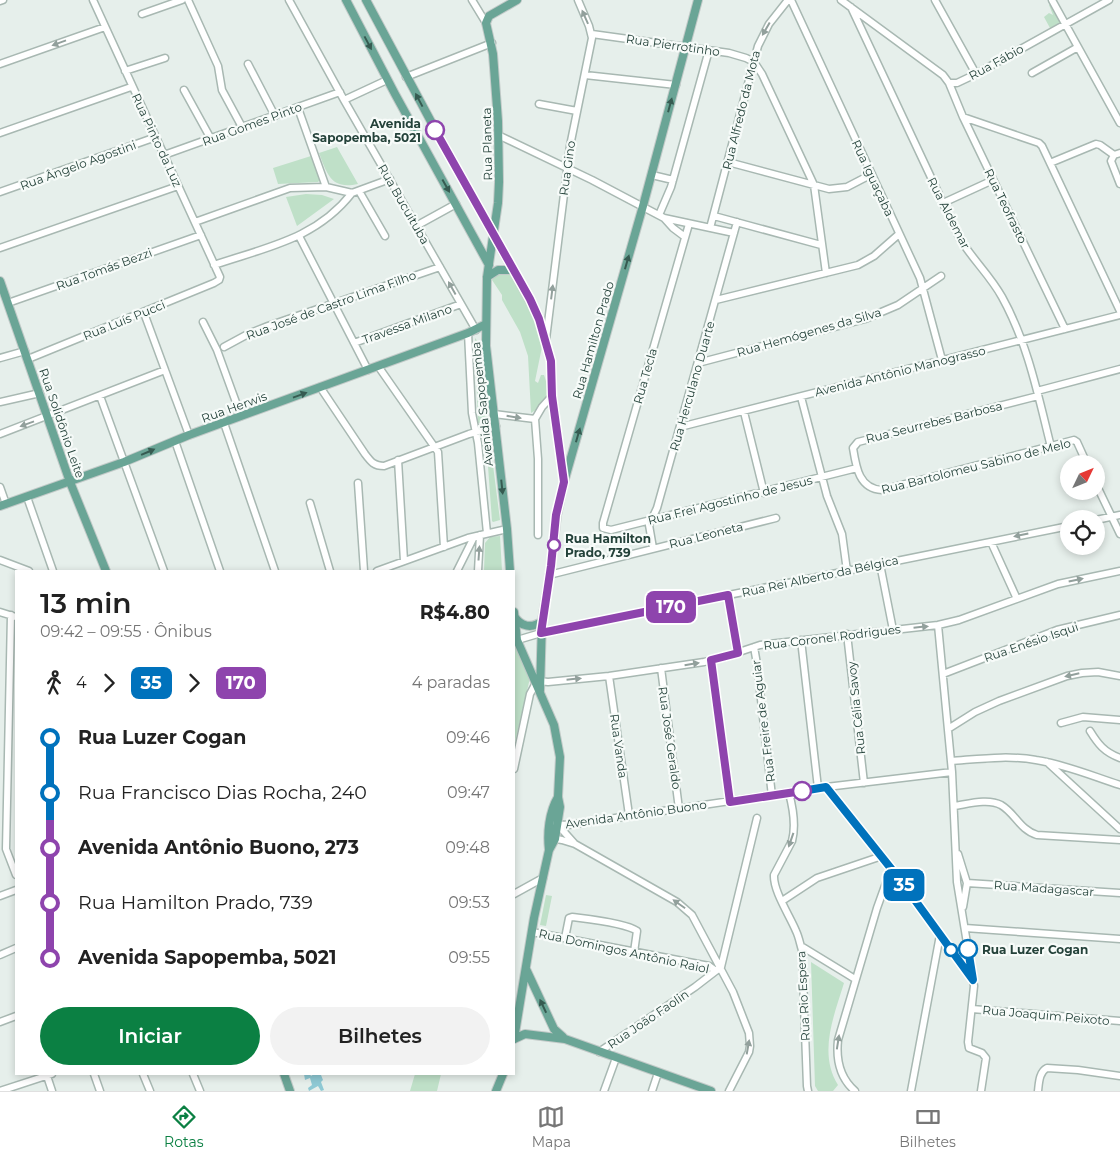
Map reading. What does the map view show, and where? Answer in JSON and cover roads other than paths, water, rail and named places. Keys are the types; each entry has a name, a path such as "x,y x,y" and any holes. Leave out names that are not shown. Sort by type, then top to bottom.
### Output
{"main road":[{"path":"346,0 387,80 489,265"},
{"path":"366,0 406,77 539,319 551,361 552,396 564,482"},
{"path":"488,20 517,0"},
{"name":"Rua Hamilton Prado","path":"536,680 556,515 652,175 698,0"},
{"name":"Rua Planeta","path":"488,20 492,43 499,182 489,265"},
{"path":"486,223 491,225 495,221"},
{"name":"Avenida Sapopemba","path":"489,265 487,277 486,346 510,570"},
{"path":"487,277 498,270 513,270"},
{"name":"Rua Solidônio Leite","path":"0,281 70,482 106,570"},
{"name":"Rua Herwis","path":"3,505 124,462 189,435 486,328"},
{"path":"515,616 517,620 527,626 538,624 542,621"},
{"path":"515,627 516,640 536,680 554,725 559,742 560,757 558,797 560,807 554,824 532,932 515,1034"},
{"path":"525,969 556,1032 565,1038 710,1091"},
{"path":"522,989 528,986 535,988"},
{"path":"517,1024 525,1034"},
{"path":"546,1036 551,1032 552,1025"},
{"path":"515,1039 525,1034 565,1038"},
{"path":"284,1075 290,1091"},
{"path":"496,1091 503,1075"}],"street":[{"name":"Rua Pinto da Luz","path":"93,0 131,87 219,274 219,280"},
{"path":"142,14 182,0"},
{"path":"188,0 218,66 222,90 242,127"},
{"name":"Rua Bucuituba","path":"289,0 461,304 474,331"},
{"name":"Rua Planeta","path":"472,0 480,13 488,20"},
{"path":"578,0 592,34"},
{"name":"Rua Alfredo da Mota","path":"710,228 763,34 775,15 789,0"},
{"name":"Rua Iguaçaba","path":"789,0 872,174 923,287 942,360"},
{"path":"841,0 943,76 949,83"},
{"path":"935,0 976,74"},
{"path":"1052,0 1120,123"},
{"name":"Rua Fábio","path":"949,83 958,82 976,74 1109,0"},
{"name":"Rua Aldemar","path":"851,8 965,249 1000,294 1022,340 1038,393 1051,447"},
{"path":"0,64 105,26"},
{"name":"Rua Pierrotinho","path":"592,34 686,46 746,58 754,62"},
{"name":"Rua Gino","path":"546,340 567,168 592,34"},
{"path":"406,77 492,43"},
{"path":"1032,73 1078,47"},
{"path":"661,217 709,50"},
{"path":"125,72 165,58"},
{"path":"754,62 762,74 814,186 826,273"},
{"path":"248,64 275,116"},
{"path":"585,75 676,85"},
{"path":"344,100 387,80"},
{"name":"Rua Teofrasto","path":"949,83 963,117 1065,329"},
{"path":"0,133 131,87"},
{"path":"184,90 211,138"},
{"name":"Rua Gomes Pinto","path":"164,155 340,92"},
{"path":"539,104 577,111"},
{"path":"298,108 326,187"},
{"path":"963,117 1039,143 1120,313"},
{"path":"498,135 643,206 661,217 685,237"},
{"name":"Rua Ângelo Agostini","path":"0,192 156,137"},
{"path":"1050,163 1096,144 1100,145 1117,154 1111,161 1120,184"},
{"path":"728,162 829,189 847,187 872,174"},
{"path":"652,175 673,180"},
{"path":"195,222 282,189 307,186 326,187 352,193 390,179"},
{"path":"943,204 993,180"},
{"path":"0,248 178,186"},
{"path":"359,191 385,236"},
{"path":"214,265 299,236 317,226 337,210 352,193"},
{"path":"416,226 456,204"},
{"path":"714,216 821,244"},
{"path":"661,217 734,233"},
{"name":"Rua Herculano Duarte","path":"653,548 648,528 657,508 737,222"},
{"name":"Rua Tecla","path":"603,528 689,224"},
{"path":"716,300 858,265 874,256 899,234"},
{"name":"Rua Tomás Bezzi","path":"8,304 201,235"},
{"path":"299,236 368,370"},
{"name":"Rua José de Castro Lima Filho","path":"224,347 255,331 440,267"},
{"name":"Rua Hemógenes da Silva","path":"698,363 865,319 898,305 941,276"},
{"name":"Rua Luís Pucci","path":"28,359 144,313 219,280"},
{"name":"Travessa Milano","path":"354,343 461,304"},
{"path":"144,313 189,435"},
{"name":"Avenida Antônio Manograsso","path":"680,427 1065,329 1120,313"},
{"path":"204,322 217,350 241,416"},
{"path":"474,331 472,413 478,443 480,535 478,570"},
{"path":"0,358 25,350"},
{"path":"378,366 435,446 438,456 444,547"},
{"path":"1038,393 1120,369"},
{"path":"0,434 165,370"},
{"path":"320,387 365,454 373,464 379,466 384,466 435,446 496,426"},
{"path":"0,402 40,393"},
{"name":"Rua Seurrebes Barbosa","path":"857,468 853,448 858,442 1038,393"},
{"path":"100,396 164,570"},
{"path":"538,535 538,459 535,419 542,407 552,396"},
{"path":"800,397 821,477 842,534 847,571"},
{"path":"744,412 764,493"},
{"path":"494,414 535,419"},
{"path":"224,423 276,570"},
{"name":"Rua Bartolomeu Sabino de Melo","path":"857,468 866,486 870,489 882,490 1072,440 1076,442 1082,455"},
{"path":"175,441 220,570"},
{"path":"398,460 404,561"},
{"name":"Rua Frei Agostinho de Jesus","path":"603,528 611,530 651,521 857,468"},
{"path":"358,483 364,570"},
{"path":"0,488 3,505"},
{"path":"26,496 53,570"},
{"path":"1104,500 1120,534"},
{"path":"310,503 330,570"},
{"path":"1105,518 1120,515"},
{"name":"Rua Leoneta","path":"550,575 776,518"},
{"name":"Rua Rei Alberto da Bélgica","path":"516,640 541,633 1060,528"},
{"path":"391,568 404,561 444,547 480,535 507,529"},
{"path":"458,570 480,535"},
{"path":"991,542 1017,599"},
{"path":"0,560 26,570"},
{"path":"880,564 893,630"},
{"name":"Rua Coronel Rodrigues","path":"536,680 548,682 610,676 711,660 754,647 847,634 938,625 959,620 1058,584 1120,571"},
{"path":"728,595 738,653"},
{"path":"0,612 13,616 13,658 8,706 8,776 3,846 15,872"},
{"name":"Rua Enésio Isqui","path":"943,674 1057,630 1120,615"},
{"path":"938,625 952,772 957,882 973,980 968,1046 982,1053 986,1058 981,1091"},
{"name":"Rua Célia Savoy","path":"847,634 864,783"},
{"path":"801,640 818,788"},
{"name":"Rua Freire de Aguiar","path":"754,647 758,664 772,796"},
{"path":"711,660 730,802"},
{"name":"Rua José Geraldo","path":"661,668 679,808"},
{"path":"948,729 975,712 999,701 1067,676 1098,672 1120,676"},
{"name":"Rua Vanda","path":"610,676 629,815"},
{"path":"515,764 530,694 536,680"},
{"path":"0,703 8,706"},
{"path":"1061,722 1083,717 1120,720"},
{"path":"1090,730 1097,743 1108,752 1120,758"},
{"path":"951,761 998,758 1033,759 1046,761 1120,785"},
{"path":"1046,761 1120,829"},
{"name":"Avenida Antônio Buono","path":"554,824 568,825 818,788 952,772"},
{"path":"0,773 8,776"},
{"path":"826,787 882,856 973,980"},
{"name":"Rua Rio Espera","path":"789,793 792,804 794,835 773,879 801,946 808,1091"},
{"path":"954,806 988,802 1002,805 1026,830 1037,835 1120,840"},
{"path":"718,969 757,818"},
{"path":"554,824 575,844"},
{"path":"551,838 575,844 637,878 685,907 692,916 718,969 733,992 749,1033 749,1052 729,1091"},
{"path":"956,845 967,883 962,910"},
{"path":"782,901 817,878 882,856"},
{"path":"851,1090 839,1067 838,1040 855,979 891,868"},
{"path":"515,893 543,878"},
{"name":"Rua Madagascar","path":"967,883 1120,893"},
{"path":"0,896 15,890"},
{"path":"565,938 570,918 572,917 621,925 637,931 634,952"},
{"path":"965,928 1120,939"},
{"name":"Rua Domingos Antônio Raiol","path":"532,932 718,969"},
{"path":"911,1091 940,935"},
{"path":"801,946 855,979"},
{"path":"0,955 15,948"},
{"name":"Rua João Faolin","path":"599,1052 695,988 718,969"},
{"name":"Rua Joaquim Peixoto","path":"972,1009 1120,1022"},
{"path":"0,1022 15,1016"},
{"path":"604,1091 616,1058"},
{"path":"1038,1091 1041,1074 1047,1068 1120,1076"},
{"path":"652,1091 658,1073"},
{"path":"5,1090 50,1075 52,1091"},
{"path":"94,1075 100,1091"},
{"path":"143,1075 150,1091"},
{"path":"193,1075 200,1091"}],"water":[{"path":"304,1075 321,1075 324,1090 321,1091 318,1086 309,1091 308,1088 312,1085 310,1078 305,1080"}],"place":[{"name":"Avenida Sapopemba, 5021","path":"435,130"},
{"name":"Rua Hamilton Prado, 739","path":"554,545"},
{"name":"Rua Luzer Cogan","path":"968,949"}]}
